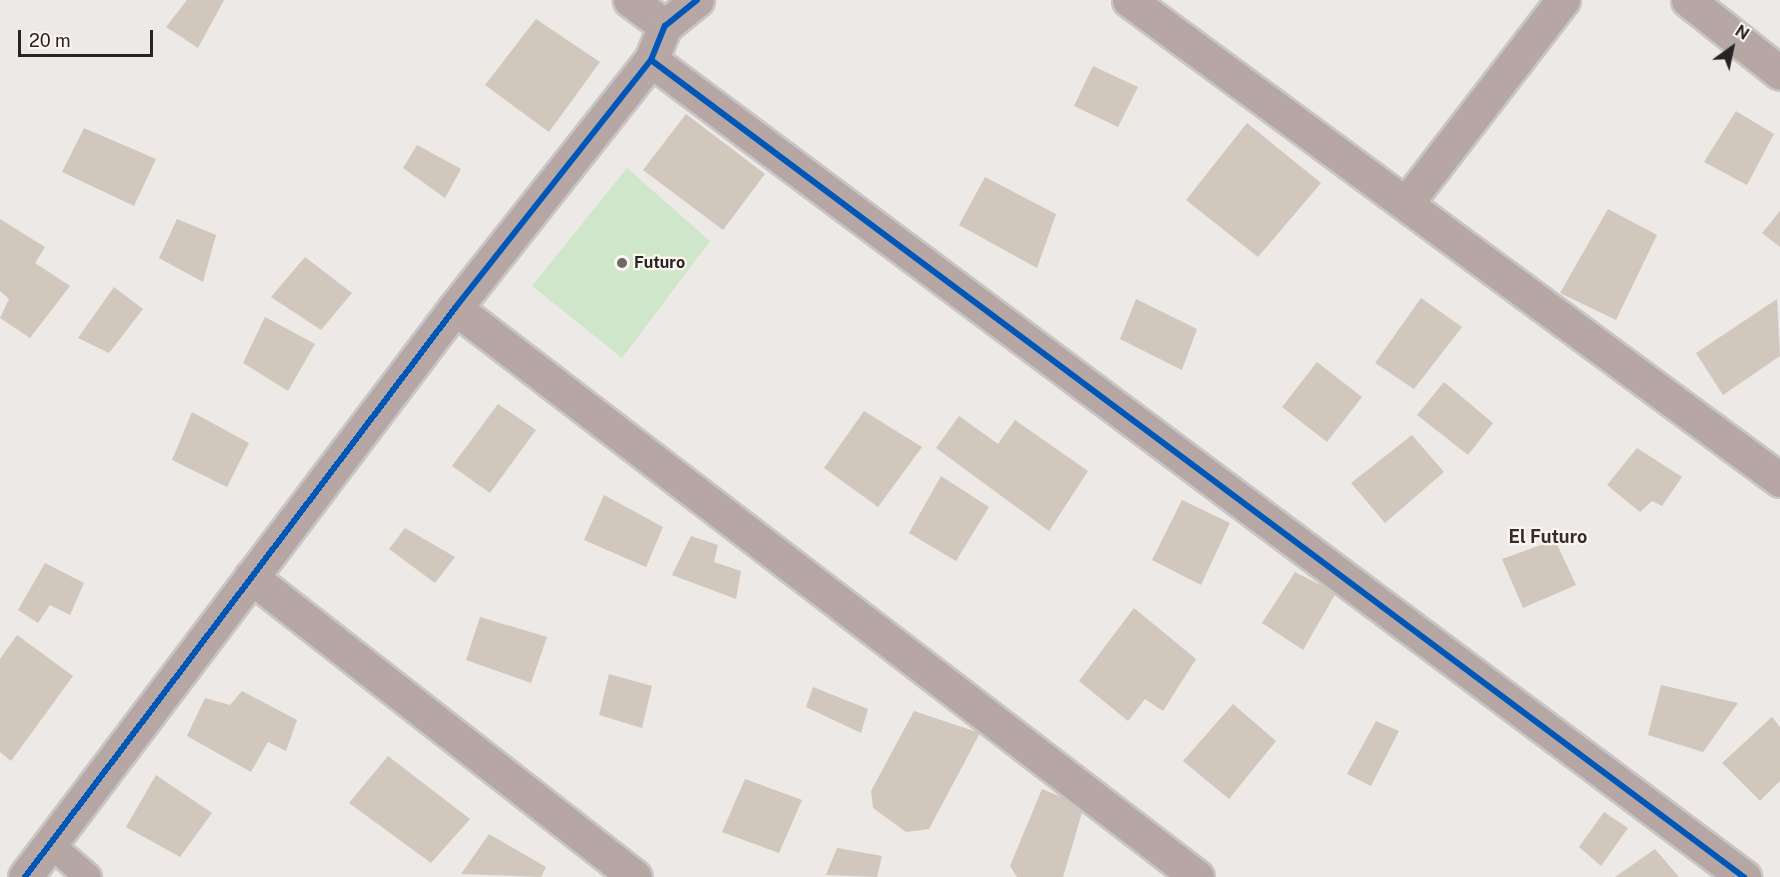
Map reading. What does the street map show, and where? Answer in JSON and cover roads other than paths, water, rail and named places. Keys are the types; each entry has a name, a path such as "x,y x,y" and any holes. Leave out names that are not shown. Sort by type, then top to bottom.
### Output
{"street":[{"path":"25,877 455,308 651,60 684,9 630,0"},
{"path":"1129,0 1408,201 1780,480"},
{"path":"1408,201 1563,0"},
{"path":"1688,0 1780,73"},
{"path":"651,60 1744,877"},
{"path":"455,308 1197,877"},
{"path":"251,577 635,877"}],"lane":[{"path":"50,844 88,877"}],"place":[{"name":"Futuro","path":"622,263"}],"district":[{"name":"El Futuro","path":"1548,537"}]}
